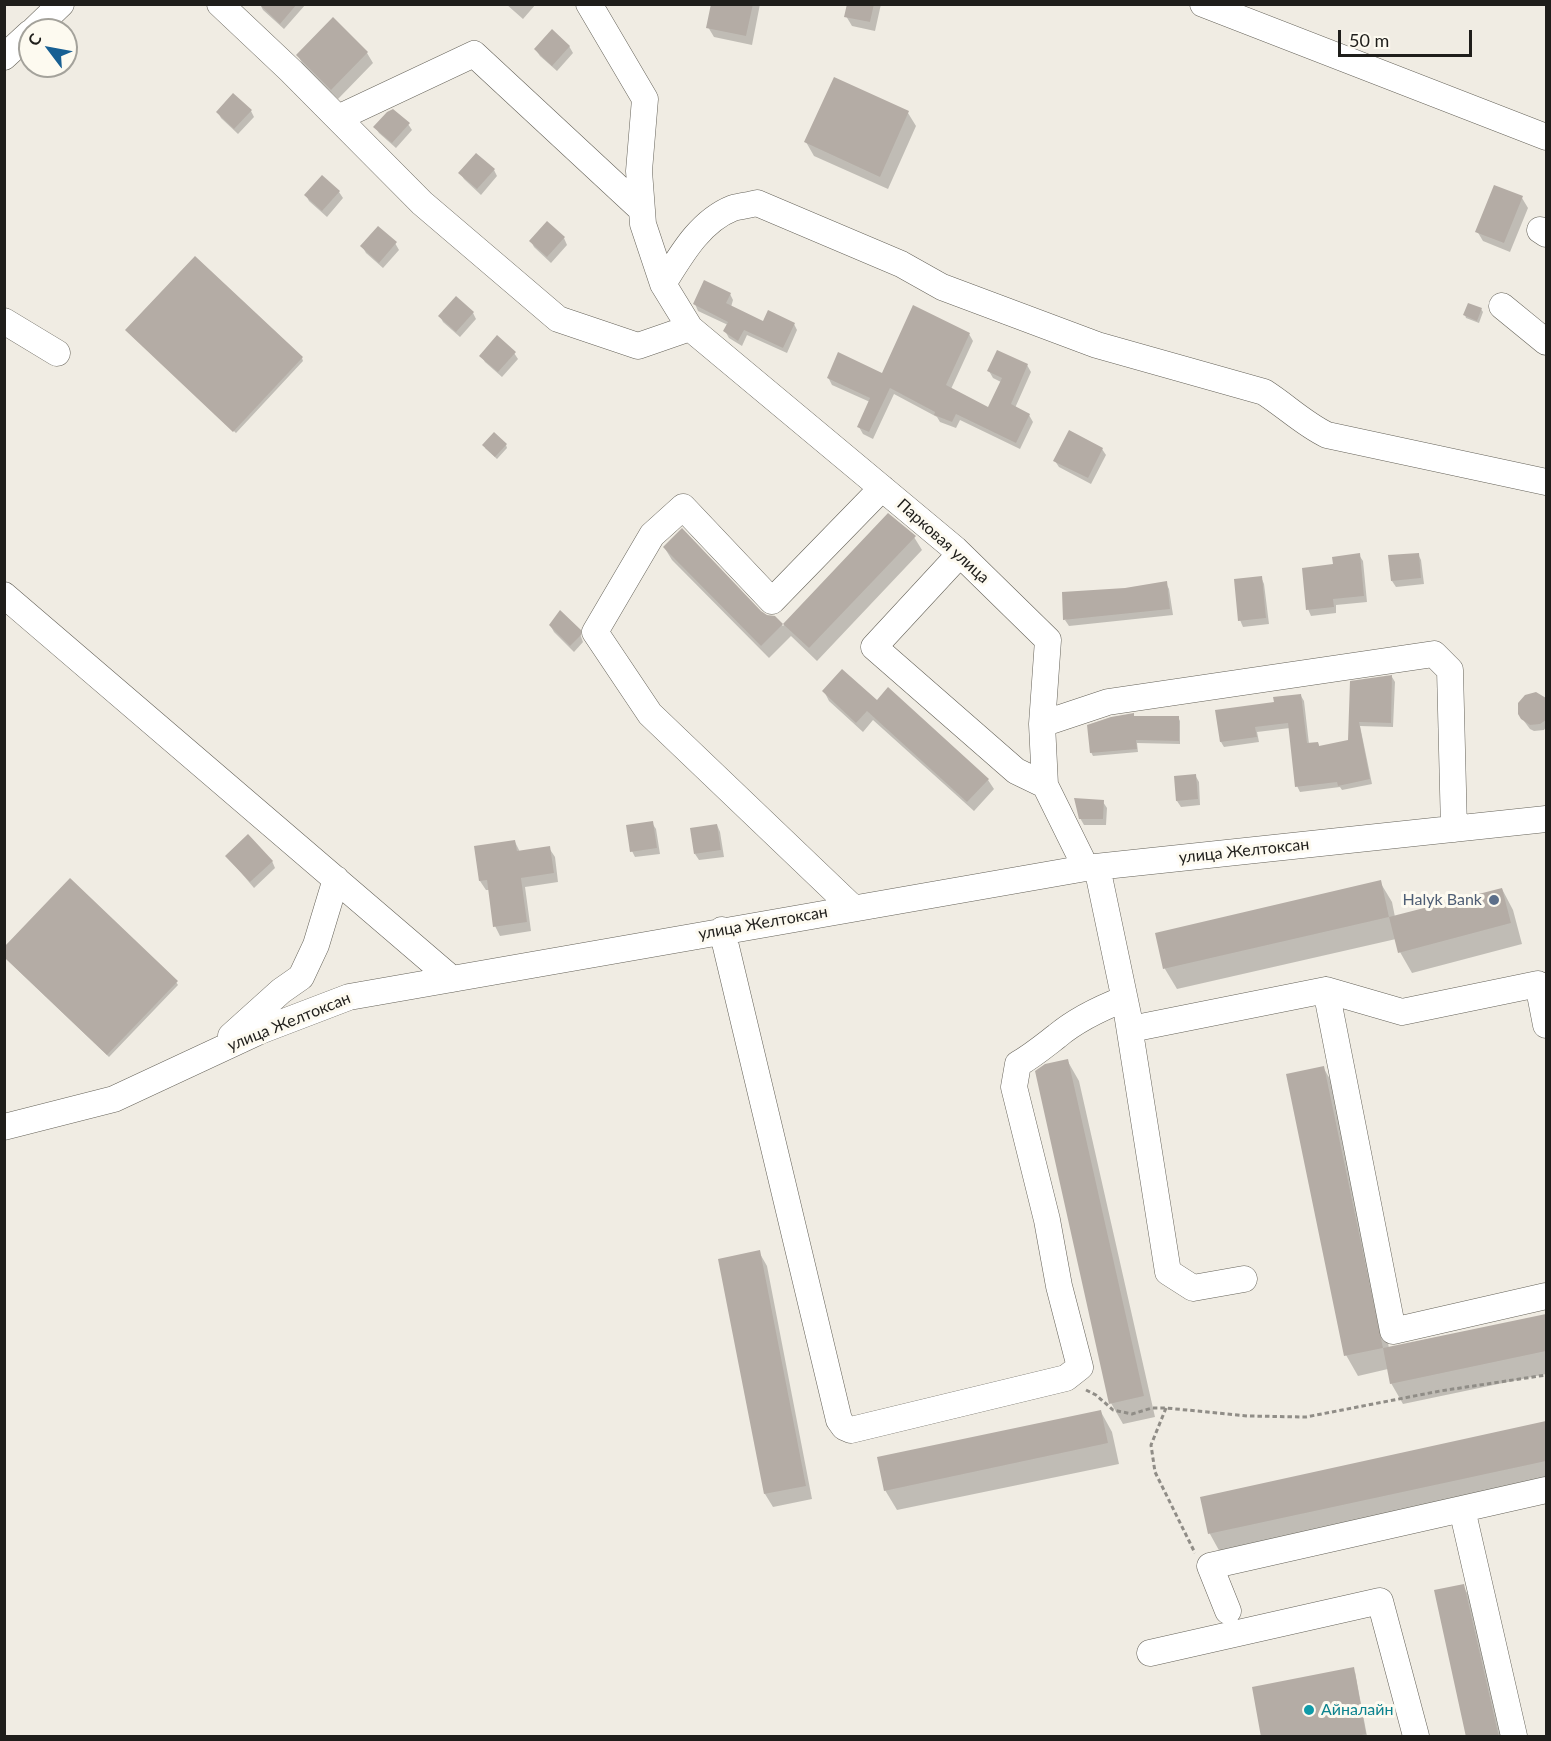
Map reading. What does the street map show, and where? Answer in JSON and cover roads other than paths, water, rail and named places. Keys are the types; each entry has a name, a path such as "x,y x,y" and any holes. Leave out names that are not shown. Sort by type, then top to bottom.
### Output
{"street":[{"path":"46,18 61,4"},
{"path":"220,4 291,70 422,203 558,319 638,346 690,328"},
{"name":"Парковая улица","path":"589,4 645,99 639,171 643,224 663,284 690,328 960,554 1048,640 1042,724 1045,785 1091,868 1126,1006 1168,1272 1193,1288 1244,1279"},
{"path":"1203,4 1546,136"},
{"path":"4,57 18,44"},
{"path":"338,118 474,54 642,210"},
{"path":"663,284 686,246 709,223 733,208 757,203 901,264 942,287 1097,345 1264,392 1287,406 1315,430 1327,435 1546,482"},
{"path":"1502,306 1546,342"},
{"path":"4,321 57,353"},
{"path":"853,908 650,714 595,632 652,536 683,507 772,600 882,488"},
{"path":"960,554 874,647 1016,771 1045,785"},
{"path":"4,595 452,979"},
{"path":"1042,724 1108,702 1434,654 1450,670 1454,829"},
{"name":"улица Желтоксан","path":"4,1127 114,1099 260,1031 349,997 722,930 1091,868 1546,819"},
{"path":"210,1054 281,991 301,977 316,945 336,879"},
{"path":"722,930 839,1420 844,1427 851,1430 1066,1378 1080,1367 1059,1286 1047,1220 1014,1087 1018,1064 1039,1051 1058,1035 1107,1005 1126,1006 1131,1029 1326,990 1402,1012 1538,984 1546,1024"},
{"path":"1326,990 1393,1331 1546,1296"},
{"path":"1228,1611 1210,1566 1546,1490"},
{"path":"1462,1509 1514,1737"},
{"path":"1150,1653 1380,1601 1416,1737"}],"place":[{"name":"Halyk Bank","path":"1494,900"},
{"name":"Айналайн","path":"1309,1710"}]}
